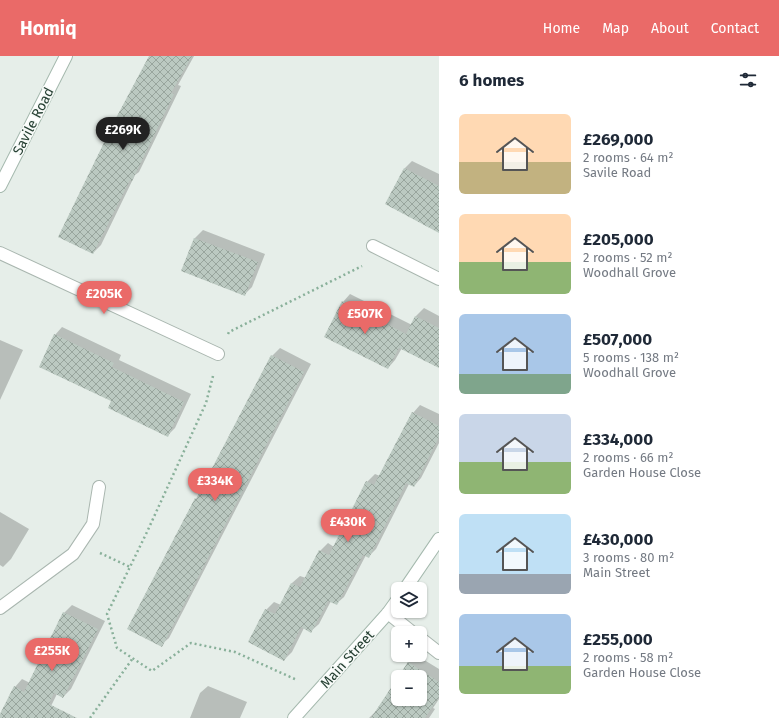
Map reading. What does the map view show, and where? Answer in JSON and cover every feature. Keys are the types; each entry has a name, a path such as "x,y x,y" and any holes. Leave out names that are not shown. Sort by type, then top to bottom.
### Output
{"street":[{"name":"Savile Road","path":"0,186 66,56"},
{"path":"373,246 439,279"},
{"path":"0,254 218,354"},
{"path":"0,608 73,554 93,524 99,487"},
{"path":"410,582 439,539"},
{"name":"Main Street","path":"294,718 391,610"},
{"path":"388,614 404,626"},
{"path":"427,644 439,653"}],"path":[{"path":"318,690 235,652 190,642 152,671 117,648 107,614 206,403 218,354 229,332 362,266 373,246"},
{"path":"80,544 130,567"},
{"path":"90,718 132,658"}],"building":[{"path":"149,56 192,56 171,93 174,94 132,181 130,180 93,254 58,237 116,118"},
{"path":"404,168 439,186 439,233 385,204"},
{"path":"194,238 258,262 245,296 181,271"},
{"path":"342,301 406,334 388,369 324,337"},
{"path":"415,316 439,328 439,368 399,348"},
{"path":"54,334 114,363 112,367 184,402 168,437 108,408 111,401 39,367"},
{"path":"271,355 304,372 162,647 127,629"},
{"path":"412,412 439,426 439,437 414,487 406,483 369,558 363,555 337,605 328,601 311,633 301,627 284,661 248,642 265,609 275,614 291,583 300,587 319,550 329,555 366,481 374,485"},
{"path":"63,612 98,629 63,698 54,693 49,704 77,718 0,718 0,714 14,686 24,692"},
{"path":"408,662 420,670 403,670"},
{"path":"427,674 439,682 439,697 425,718 371,718 391,688 391,706 427,706"}]}
